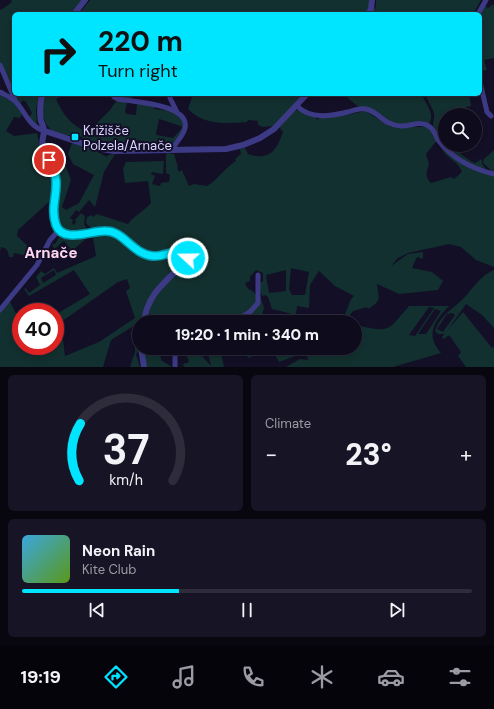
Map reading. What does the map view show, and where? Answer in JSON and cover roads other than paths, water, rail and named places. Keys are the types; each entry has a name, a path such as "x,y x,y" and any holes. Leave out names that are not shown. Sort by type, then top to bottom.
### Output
{"street":[{"path":"76,12 85,0"},
{"path":"369,12 372,0"},
{"path":"479,12 486,0"},
{"path":"0,65 12,92"},
{"path":"482,91 487,112 491,116"},
{"path":"0,92 16,101"},
{"path":"14,96 32,124 38,129 96,148 114,151 226,149 243,145 260,138 274,129 305,96"},
{"path":"42,96 39,108 45,131 41,141 43,151 54,169 57,181 54,211 59,230 64,234 74,235 108,230 116,233 135,250 149,255 165,255 183,250 186,251 188,258 170,275 146,306 145,315"},
{"path":"114,97 171,109 182,116 185,125 182,136 173,150"},
{"path":"170,98 177,112"},
{"path":"166,103 171,109"},
{"path":"297,106 301,110 314,116 335,115 358,109 367,109 386,123 402,126 424,123 432,128 438,140 460,160 470,167 494,174"},
{"path":"0,310 37,266 50,240 59,230"},
{"path":"245,315 250,312 258,303 258,275"},
{"path":"142,355 144,367"},
{"path":"175,355 175,367"}],"place":[{"name":"Križišče Polzela/Arnače","path":"75,137"}],"district":[{"name":"Arnače","path":"51,253"}]}
